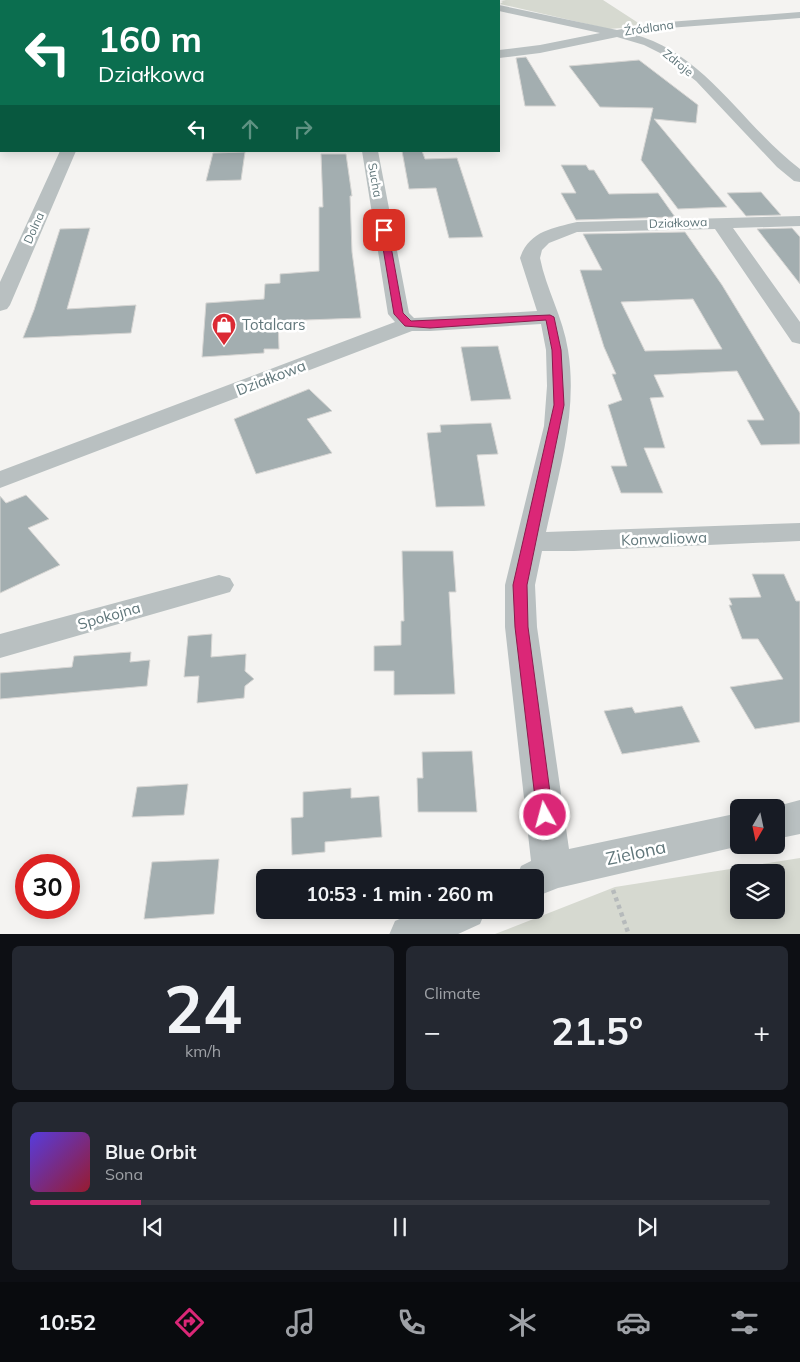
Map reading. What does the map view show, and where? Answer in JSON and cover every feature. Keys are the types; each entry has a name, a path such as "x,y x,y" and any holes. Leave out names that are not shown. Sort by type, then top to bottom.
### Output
{"street":[{"name":"Zdroje","path":"500,8 614,33 655,45 672,56 722,100 770,152 798,174"},
{"name":"Źródlana","path":"500,54 540,49 655,26 800,15"},
{"name":"Dolna","path":"0,305 68,152"},
{"name":"Sucha","path":"370,152 399,314 408,324"},
{"name":"Działkowa","path":"0,480 393,332 408,324 430,325 550,317 530,258 533,248 542,239 557,232 577,227 800,221"},
{"path":"719,222 800,337"},
{"path":"543,869 521,627 520,585 559,405 557,350 550,317"},
{"name":"Konwaliowa","path":"529,541 574,542 800,532"},
{"name":"Spokojna","path":"0,646 219,585"},
{"path":"785,820 800,817"},
{"name":"Zielona","path":"544,875 730,832"},
{"path":"410,934 444,919"}],"path":[{"path":"603,860 629,934"}],"shaded area":[{"path":"603,0 643,26 609,29 500,4 503,2 501,1"},
{"path":"800,858 800,934 495,934 533,919 544,919 544,915 615,887 730,869 730,919 785,919 785,864 762,864"}],"building":[{"path":"526,57 556,106 525,106 516,58"},
{"path":"639,60 698,105 696,123 654,119 727,207 678,209 641,160 653,108 600,107 569,66"},
{"path":"245,152 241,180 206,181 213,153"},
{"path":"402,152 422,152 425,159 457,158 483,237 449,238 436,188 409,189"},
{"path":"321,154 346,154 352,196 350,196 352,252 361,318 278,321 279,349 264,349 264,353 202,357 206,303 264,299 265,284 280,283 280,274 319,271 319,207 323,207"},
{"path":"561,165 586,165 589,170 594,170 609,194 658,193 675,217 576,220 561,193 576,193"},
{"path":"761,192 781,215 746,216 727,193"},
{"path":"90,228 67,309 136,305 131,333 23,338 60,229"},
{"path":"792,228 800,237 800,284 757,229"},
{"path":"685,232 722,285 800,413 800,444 761,445 747,420 764,420 737,371 654,375 664,397 650,398 665,448 644,448 663,493 621,493 611,466 627,466 608,405 622,400 612,374 616,374 604,347 580,270 602,270 583,234","holes":["693,299 722,349 645,351 621,302"]},
{"path":"498,346 511,399 471,401 461,347"},
{"path":"309,389 332,411 307,419 332,453 256,474 234,419"},
{"path":"491,423 498,454 477,455 485,506 436,507 427,433 441,432 440,425"},
{"path":"26,495 49,519 28,528 60,565 0,593 0,496 6,503"},
{"path":"402,551 453,551 456,592 449,592 455,694 394,695 394,671 374,671 374,646 401,645 401,621 404,621"},
{"path":"752,574 784,574 796,601 800,601 800,722 755,729 730,687 783,679 758,639 742,639 729,605 732,605 729,598 761,597"},
{"path":"212,634 211,657 246,654 245,671 254,679 245,686 244,698 197,703 199,676 184,677 188,636"},
{"path":"131,652 130,662 150,660 147,686 0,699 0,673 72,667 74,656"},
{"path":"682,706 700,742 622,754 604,711 632,707 635,713"},
{"path":"472,751 477,812 418,812 417,778 423,778 422,752"},
{"path":"188,784 184,815 132,817 137,787"},
{"path":"351,788 351,798 379,796 382,837 325,842 325,852 292,855 291,818 303,817 303,792"},
{"path":"219,859 214,914 144,919 152,862"}],"place":[{"name":"Totalcars","path":"224,346"}],"route":[{"path":"384,230 399,314 408,324 430,325 550,317 557,350 559,405 556,426 520,585 521,627 545,815"}]}
